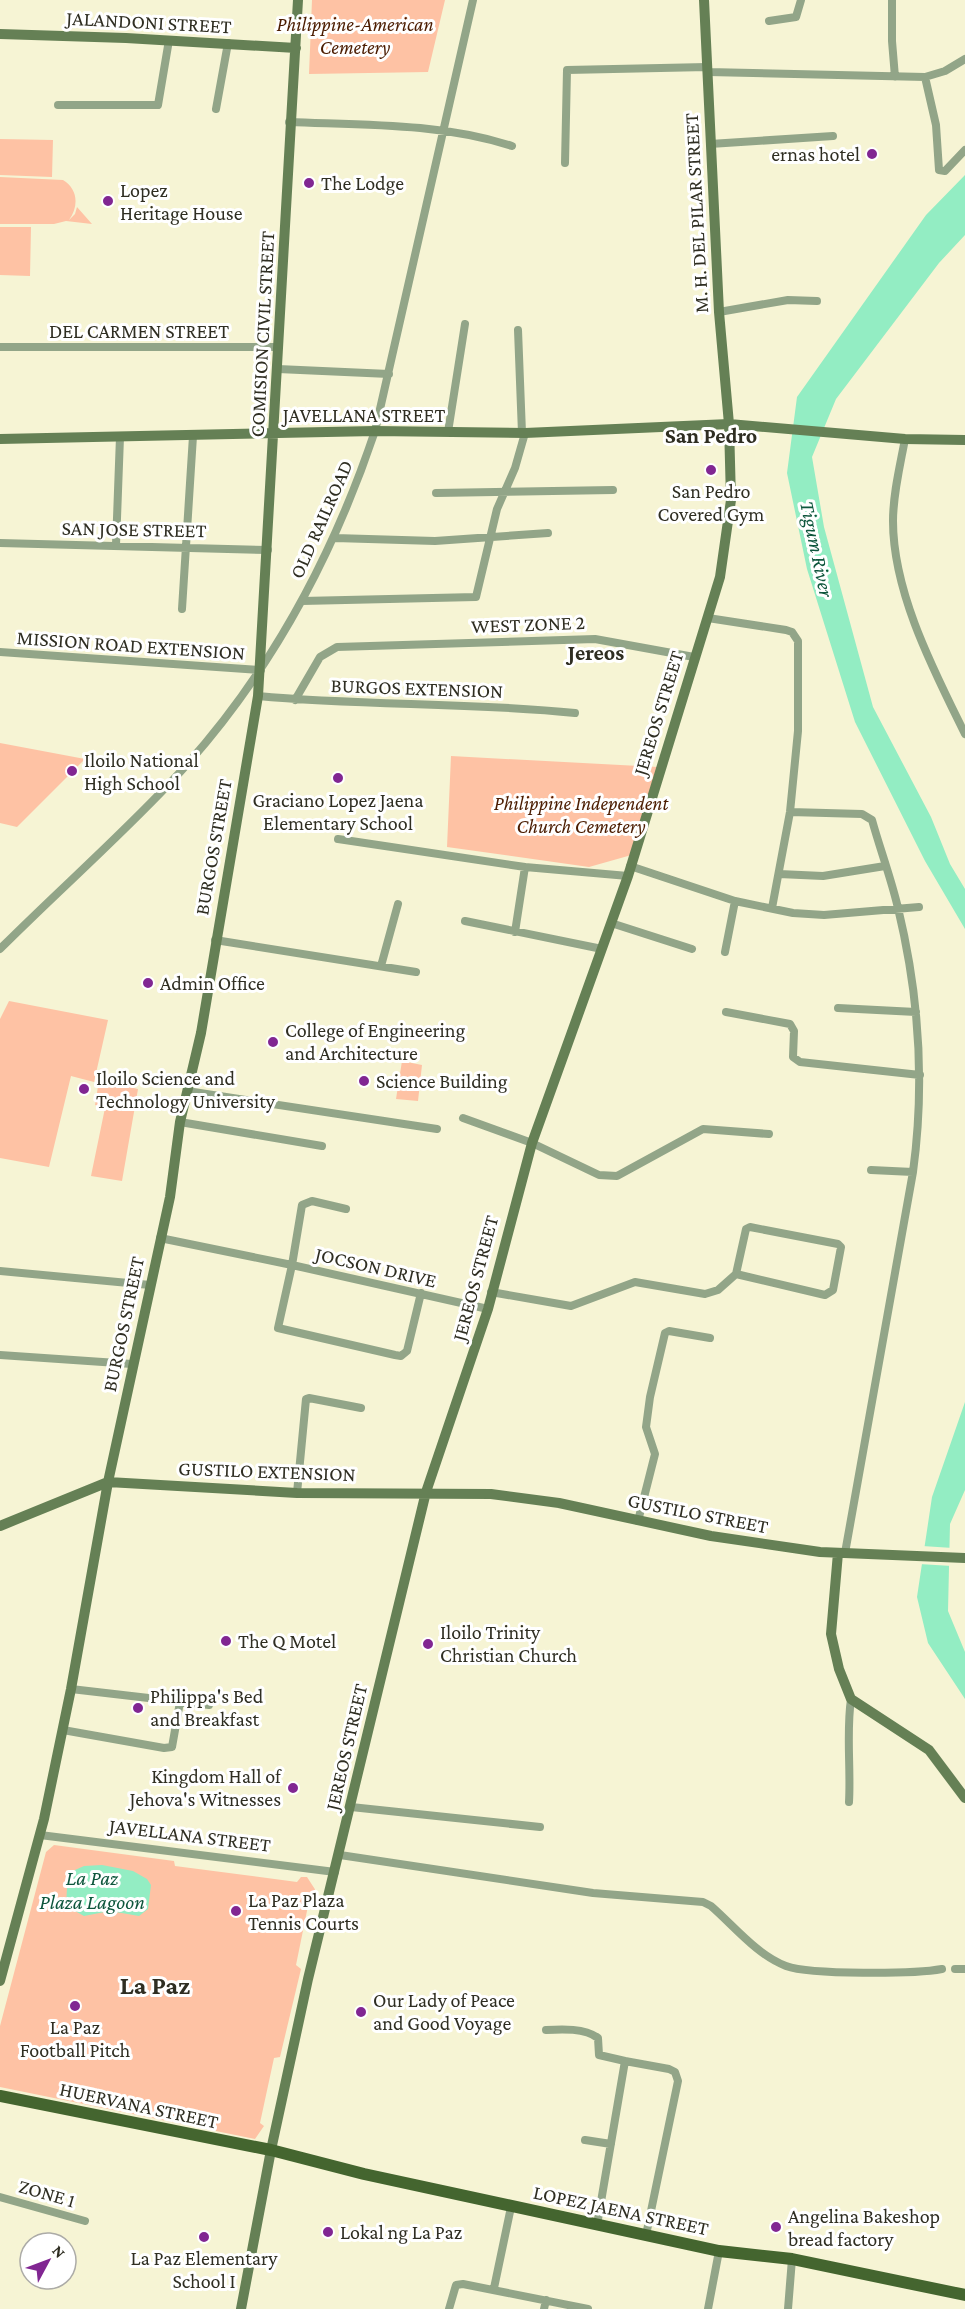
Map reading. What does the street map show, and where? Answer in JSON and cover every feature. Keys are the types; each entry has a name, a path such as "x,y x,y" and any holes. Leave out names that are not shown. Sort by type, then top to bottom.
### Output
{"main road":[{"name":"HUERVANA STREET","path":"0,2096 271,2150"},
{"name":"LOPEZ JAENA STREET","path":"271,2150 364,2174 719,2251 792,2259 965,2295"}],"street":[{"name":"COMISION CIVIL STREET","path":"261,670 298,0"},
{"name":"OLD RAILROAD","path":"0,949 171,783 261,670 302,601 335,538 375,431 473,0"},
{"name":"M. H. DEL PILAR STREET","path":"704,0 719,312 729,424"},
{"path":"769,21 796,17 801,0"},
{"path":"892,0 895,77"},
{"name":"JALANDONI STREET","path":"0,34 169,40 296,48"},
{"path":"58,105 158,105 169,40"},
{"path":"216,109 228,43"},
{"path":"565,162 567,70 707,69 925,77 945,71 965,59"},
{"path":"925,77 936,125 939,170 945,171 965,150"},
{"path":"290,122 445,130 477,135 512,146"},
{"path":"710,144 833,136"},
{"path":"719,312 788,300 817,301"},
{"path":"448,432 465,324"},
{"path":"302,601 476,597 489,538 503,494 515,468 524,433 518,330"},
{"name":"DEL CARMEN STREET","path":"0,347 278,347"},
{"path":"278,369 389,374"},
{"name":"JAVELLANA STREET","path":"0,439 375,431 524,433 729,424 905,439 965,440"},
{"name":"JEREOS STREET","path":"241,2309 271,2150 308,1979 426,1492 488,1310 532,1143 629,871 720,577 730,500 729,424"},
{"path":"182,609 193,436"},
{"path":"116,545 120,437"},
{"path":"905,439 893,520 900,572 922,642 965,734"},
{"path":"436,493 503,494 613,490"},
{"path":"335,538 435,541 548,532"},
{"name":"SAN JOSE STREET","path":"0,543 268,550"},
{"path":"708,618 786,630 795,635 798,641 798,731 790,812 772,908"},
{"name":"WEST ZONE 2","path":"295,700 320,657 337,647 595,639 694,657"},
{"name":"MISSION ROAD EXTENSION","path":"0,652 261,670"},
{"name":"BURGOS STREET","path":"0,1981 40,1835 63,1730 108,1482 170,1197 180,1122 201,1033 261,670"},
{"name":"BURGOS EXTENSION","path":"258,696 295,700 516,708 574,713"},
{"path":"790,812 867,815 872,820 898,908 916,1012 920,1074 919,1130 913,1172 841,1553 831,1634 838,1669 851,1700 848,1719 851,1739 849,1802"},
{"path":"338,839 525,867 629,871 735,901 824,915 919,907"},
{"path":"779,874 823,876 885,866"},
{"path":"515,932 525,867"},
{"path":"725,952 735,901"},
{"path":"381,966 398,903"},
{"path":"465,921 602,949"},
{"path":"611,923 692,949"},
{"path":"215,940 416,972"},
{"path":"838,1008 916,1012"},
{"path":"726,1012 790,1024 795,1031 794,1057 800,1062 920,1074"},
{"path":"187,1091 437,1129"},
{"path":"463,1118 532,1143 599,1175 617,1176 703,1129 770,1134"},
{"path":"180,1122 322,1146"},
{"path":"871,1170 913,1172"},
{"name":"JOCSON DRIVE","path":"346,1209 312,1201 302,1205 292,1265 488,1310"},
{"path":"491,1292 571,1306 635,1282 705,1294 718,1290 736,1274 747,1229 750,1227 838,1244 842,1248 833,1290 825,1295 736,1274"},
{"path":"160,1238 292,1265 278,1328 372,1350 401,1356 405,1354 421,1293"},
{"path":"0,1270 150,1285"},
{"path":"638,1521 655,1454 646,1427 650,1397 665,1333 669,1331 710,1338"},
{"path":"0,1355 132,1364"},
{"path":"297,1493 306,1399 361,1408"},
{"path":"0,1526 108,1482"},
{"name":"GUSTILO EXTENSION","path":"108,1482 297,1493 426,1492"},
{"name":"GUSTILO STREET","path":"426,1492 491,1494 559,1503 711,1536 841,1553 888,1553 965,1558"},
{"path":"71,1689 209,1705"},
{"path":"851,1700 929,1750 965,1798"},
{"path":"63,1730 164,1748 172,1747 180,1702"},
{"path":"351,1806 540,1827"},
{"name":"JAVELLANA STREET","path":"40,1835 335,1872"},
{"path":"340,1854 593,1893 703,1902 770,1957 796,1968 871,1972 942,1969"},
{"path":"955,1969 965,1969"},
{"path":"546,2030 566,2029 594,2035 598,2038 599,2055 669,2069 678,2076 646,2235"},
{"path":"597,2225 625,2061"},
{"path":"585,2140 611,2144"},
{"name":"ZONE 1","path":"0,2197 85,2221"},
{"path":"494,2288 511,2207"},
{"path":"708,2309 719,2251"},
{"path":"788,2309 792,2259"},
{"path":"449,2309 456,2284 494,2288 588,2309"},
{"path":"544,2309 546,2300"}],"green space":[{"name":"Philippine-American Cemetery","path":"312,0 445,0 428,72 309,74"},
{"path":"0,139 53,140 52,177 0,175"},
{"path":"0,177 63,180 72,188 75,198 74,209 69,220 75,214 77,207 92,224 66,221 54,224 0,224"},
{"path":"0,227 31,227 30,276 0,275"},
{"path":"0,743 85,759 17,827 0,823"},
{"name":"Philippine Independent Church Cemetery","path":"451,756 658,767 635,854 589,867 447,847"},
{"path":"9,1001 108,1020 94,1082 71,1076 49,1167 0,1158 0,1019"},
{"path":"402,1061 422,1065 418,1101 396,1099"},
{"path":"99,1080 138,1089 122,1181 91,1176 105,1108 95,1105"},
{"path":"54,1845 174,1861 175,1866 297,1882 301,1877 307,1877 318,1894 315,1899 309,1901 296,1965 301,1969 280,2057 274,2058 260,2123 264,2126 255,2139 0,2087 0,2026 46,1852"}],"water":[{"name":"Tigum River","path":"965,175 965,235 939,263 836,399 812,457 824,527 873,707 931,817 950,864 965,889 965,929 925,861 855,722 807,569 787,473 797,397 926,215"},
{"path":"965,1402 965,1490 950,1524 948,1611 965,1652 965,1699 928,1643 917,1597 932,1497"},
{"name":"La Paz Plaza Lagoon","path":"102,1865 133,1871 147,1879 151,1885 148,1909 139,1916 110,1911 84,1916 66,1906 67,1888 75,1870 84,1866"}],"pier":[{"path":"922,1546 953,1548 952,1566 919,1564"}],"place":[{"name":"ernas hotel","path":"872,154"},
{"name":"The Lodge","path":"309,183"},
{"name":"Lopez Heritage House","path":"108,201"},
{"name":"San Pedro Covered Gym","path":"711,470"},
{"name":"Iloilo National High School","path":"72,771"},
{"name":"Graciano Lopez Jaena Elementary School","path":"338,778"},
{"name":"Admin Office","path":"148,983"},
{"name":"College of Engineering and Architecture","path":"273,1042"},
{"name":"Science Building","path":"364,1081"},
{"name":"Iloilo Science and Technology University","path":"84,1089"},
{"name":"The Q Motel","path":"226,1641"},
{"name":"Iloilo Trinity Christian Church","path":"428,1644"},
{"name":"Philippa's Bed and Breakfast","path":"138,1708"},
{"name":"Kingdom Hall of Jehova's Witnesses","path":"293,1788"},
{"name":"La Paz Plaza Tennis Courts","path":"236,1911"},
{"name":"La Paz Football Pitch","path":"75,2006"},
{"name":"Our Lady of Peace and Good Voyage","path":"361,2012"},
{"name":"Angelina Bakeshop bread factory","path":"776,2227"},
{"name":"Lokal ng La Paz","path":"328,2232"},
{"name":"La Paz Elementary School I","path":"204,2237"}],"district":[{"name":"San Pedro","path":"711,435"},
{"name":"Jereos","path":"596,652"},
{"name":"La Paz","path":"155,1985"}]}
